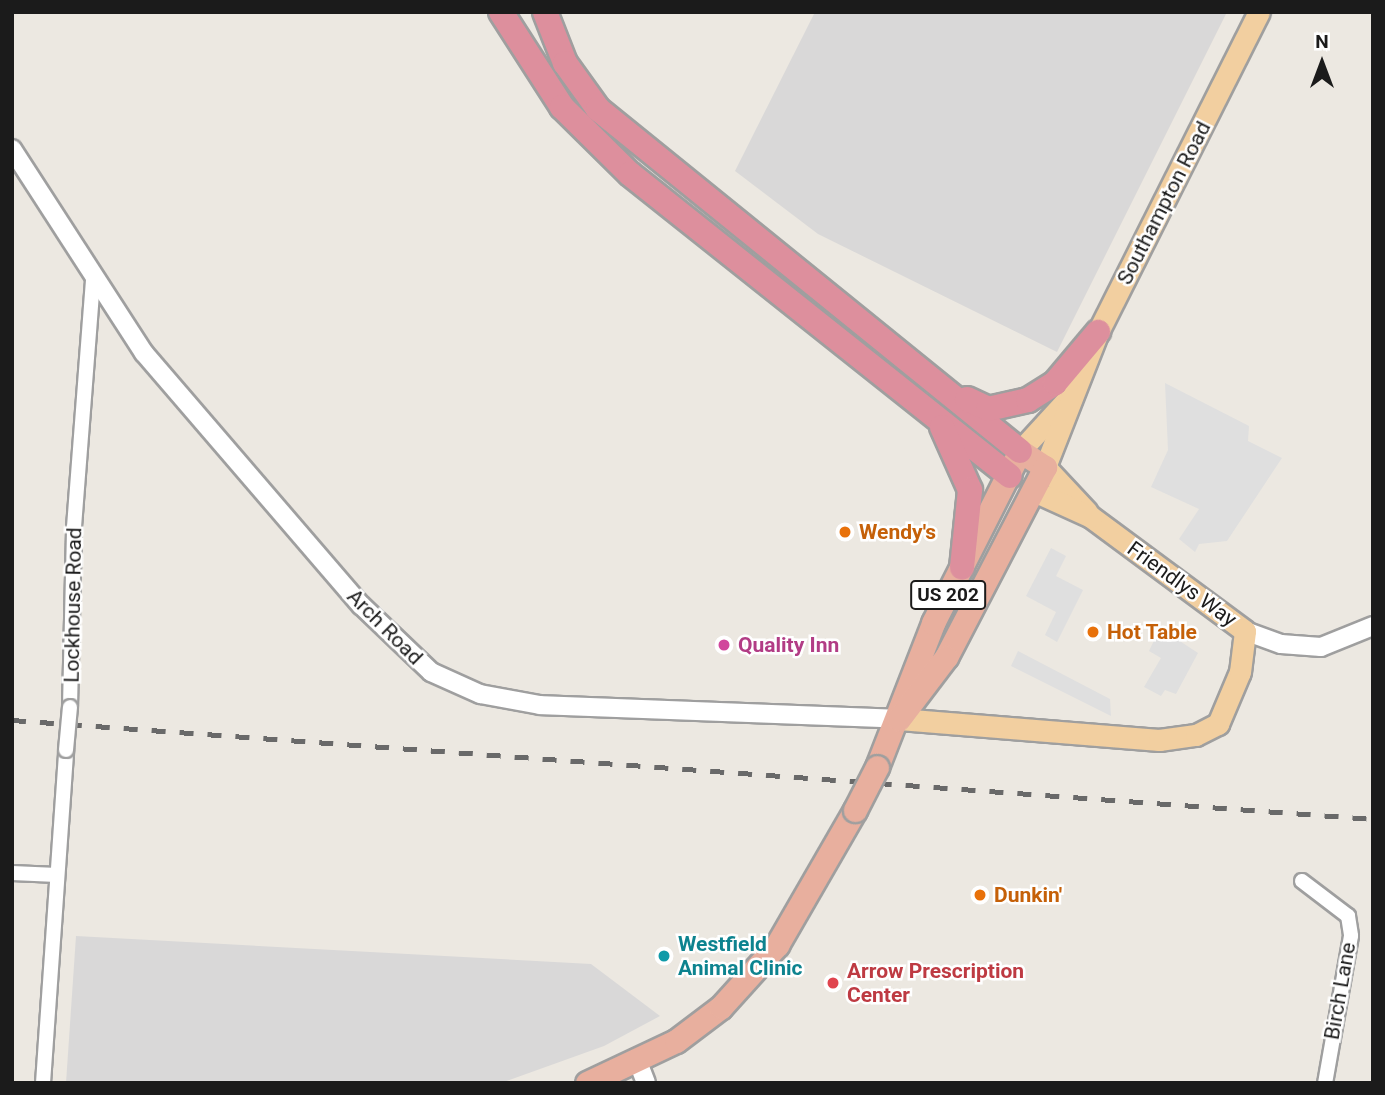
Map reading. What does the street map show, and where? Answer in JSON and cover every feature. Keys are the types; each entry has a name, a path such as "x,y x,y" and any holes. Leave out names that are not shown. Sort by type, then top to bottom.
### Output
{"highway":[{"path":"501,12 562,107 591,116 946,389 1020,451"},
{"path":"529,12 591,116 664,204 914,395 1010,476"},
{"path":"545,12 565,63 591,116"},
{"path":"561,12 591,116"},
{"path":"946,389 988,409 1021,403 1055,383 1098,331"},
{"path":"914,395 948,437 966,471 971,516 962,568"},
{"name":"Southampton Road","path":"642,1072 721,1007 777,945 877,767 899,719 933,623 1010,476 1020,451"},
{"name":"Friendlys Way","path":"1020,451 1045,467"},
{"name":"Southampton Road","path":"899,719 932,680 1045,467"},
{"name":"Friendlys Way","path":"1010,476 1034,491"},
{"name":"US 202","path":"587,1083 642,1072"}],"main road":[{"name":"Southampton Road","path":"1045,467 1098,331 1259,12"},
{"name":"Southampton Road","path":"1020,451 1072,395"},
{"name":"Friendlys Way","path":"1045,467 1091,517 1245,631"},
{"name":"Friendlys Way","path":"1034,491 1091,517"},
{"path":"899,719 1137,739 1196,735 1218,724 1231,699 1245,631"}],"street":[{"path":"12,149 93,280"},
{"name":"Lockhouse Road","path":"43,1083 70,707 74,527 93,280"},
{"name":"Arch Road","path":"93,280 144,352 308,546 405,651 452,684 540,705 899,719"},
{"name":"Friendlys Way","path":"1245,631 1276,643 1329,646 1373,626"},
{"path":"12,873 57,875"},
{"name":"Birch Lane","path":"1302,881 1348,916 1351,936 1325,1083"}],"shaded area":[{"path":"815,12 1227,12 1057,352 818,234 735,171"},
{"path":"1165,383 1249,426 1248,441 1282,458 1227,541 1199,544 1195,552 1179,539 1199,509 1151,487 1168,450"},
{"path":"1051,548 1066,556 1056,576 1083,590 1057,642 1045,635 1056,612 1026,596"},
{"path":"1160,628 1198,653 1176,694 1165,690 1161,696 1144,687 1161,658 1149,651"},
{"path":"1018,651 1110,699 1111,716 1011,666"},
{"path":"76,936 591,964 660,1016 604,1046 501,1083 66,1083"}],"railway":[{"path":"12,720 1373,819"}],"place":[{"name":"Wendy's","path":"845,532"},
{"name":"Hot Table","path":"1093,632"},
{"name":"Quality Inn","path":"724,645"},
{"name":"Dunkin'","path":"980,895"},
{"name":"Westfield Animal Clinic","path":"664,956"},
{"name":"Arrow Prescription Center","path":"833,983"}]}
